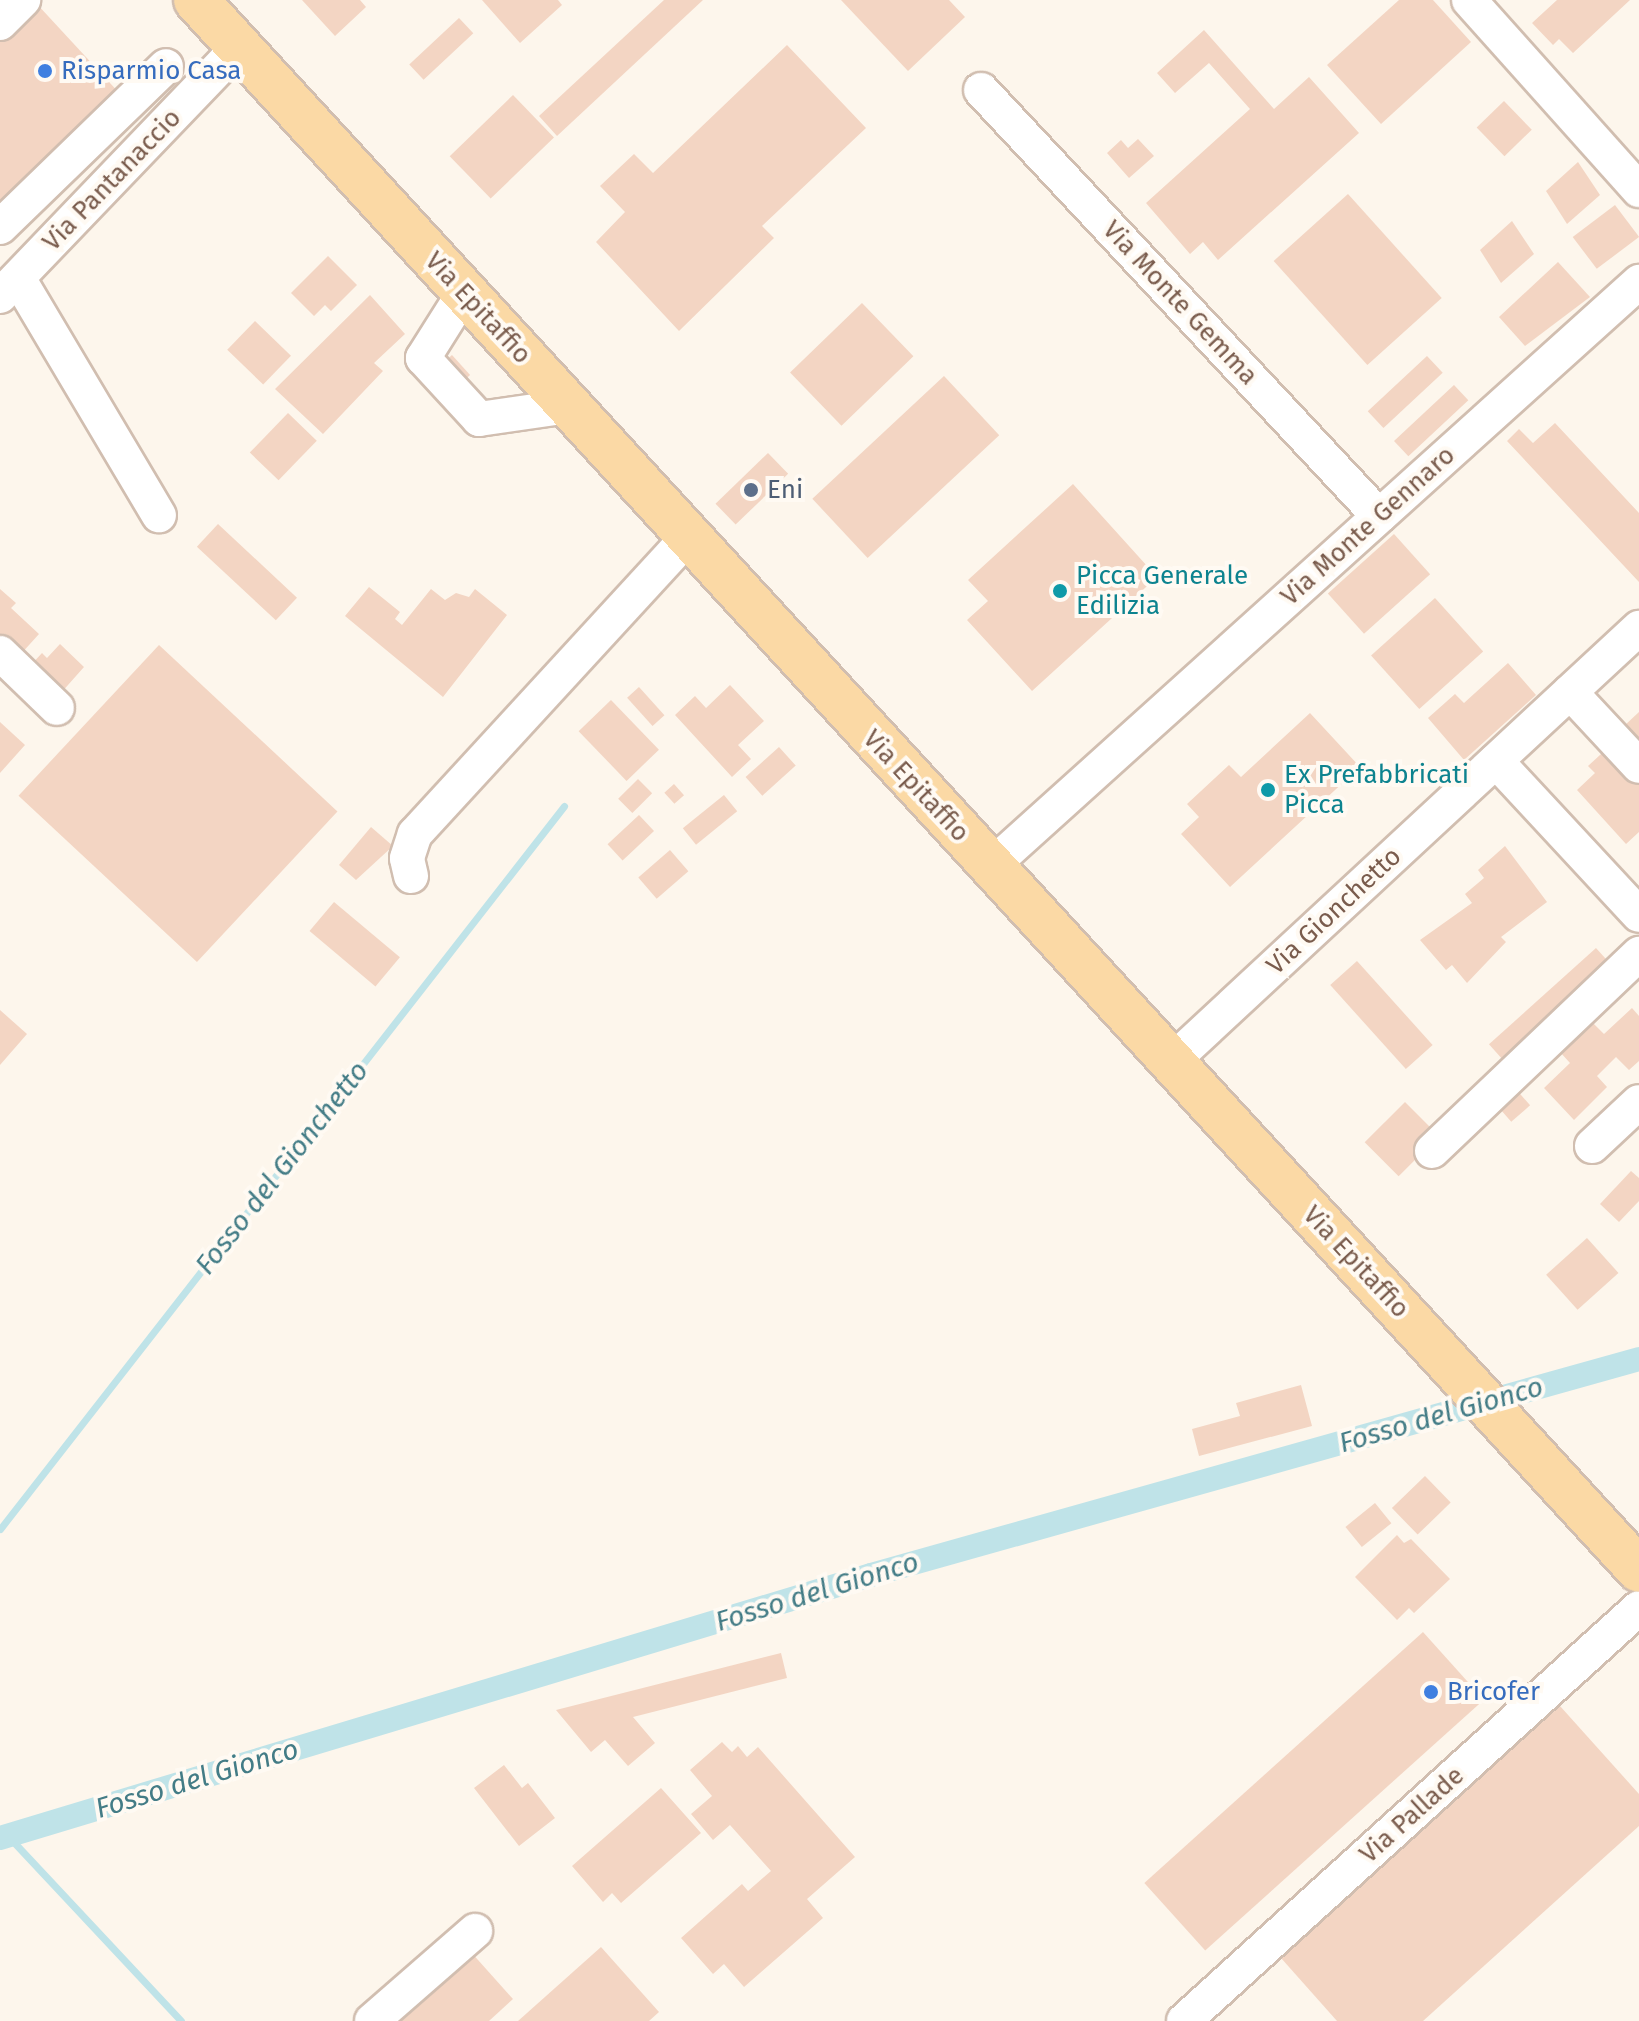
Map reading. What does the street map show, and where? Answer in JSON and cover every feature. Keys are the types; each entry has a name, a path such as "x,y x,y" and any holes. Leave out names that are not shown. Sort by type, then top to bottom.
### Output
{"main road":[{"name":"Via Epitaffio","path":"207,4 239,47 1639,1570"}],"street":[{"path":"0,23 23,0"},
{"path":"1469,0 1639,190"},
{"name":"Via Pantanaccio","path":"159,515 9,287 239,47"},
{"path":"0,227 166,66"},
{"name":"Via Monte Gemma","path":"981,90 1379,516"},
{"name":"Via Monte Gennaro","path":"990,867 1639,282"},
{"path":"464,293 433,342 502,416 569,406"},
{"path":"411,876 407,858 415,834 688,537"},
{"name":"Via Gionchetto","path":"1170,1063 1639,628"},
{"path":"0,653 57,708"},
{"path":"1570,692 1639,766"},
{"path":"1496,761 1639,915"},
{"path":"1432,1151 1639,954"},
{"path":"1592,1146 1639,1102"},
{"name":"Via Pallade","path":"1184,2021 1639,1608"},
{"path":"372,2021 475,1931"}],"building":[{"path":"302,0 360,0 366,7 335,36"},
{"path":"482,0 558,0 562,5 520,43"},
{"path":"664,0 703,0 557,136 539,116"},
{"path":"841,0 949,0 965,17 908,71"},
{"path":"1399,0 1433,0 1471,42 1381,124 1327,65"},
{"path":"1557,0 1630,0 1573,53 1559,39 1553,45 1532,23"},
{"path":"36,3 122,96 0,210 0,37"},
{"path":"459,18 473,33 424,80 409,64"},
{"path":"1204,30 1274,109 1309,77 1359,133 1218,260 1203,242 1190,254 1146,203 1250,109 1209,63 1175,93 1157,73"},
{"path":"787,45 866,128 762,226 774,238 679,331 596,242 625,212 600,186 634,154 653,173"},
{"path":"513,95 554,137 491,199 450,156"},
{"path":"1504,101 1532,130 1504,156 1477,127"},
{"path":"1138,139 1154,156 1129,178 1107,153 1121,140 1128,148"},
{"path":"1578,162 1600,195 1567,224 1546,191"},
{"path":"1348,194 1442,298 1367,365 1274,261"},
{"path":"1615,205 1639,237 1597,269 1573,237"},
{"path":"1512,221 1534,254 1501,283 1480,250"},
{"path":"328,256 357,285 331,311 325,305 314,316 291,293"},
{"path":"1558,262 1590,297 1525,346 1499,317"},
{"path":"370,295 405,334 374,363 383,371 323,434 275,389"},
{"path":"862,303 913,356 841,426 790,372"},
{"path":"255,321 291,356 263,385 227,350"},
{"path":"452,355 470,375 448,395 430,375"},
{"path":"1427,356 1443,373 1383,428 1368,411"},
{"path":"944,376 999,435 868,558 812,499"},
{"path":"1454,385 1468,400 1408,456 1394,441"},
{"path":"288,413 317,441 279,480 250,453"},
{"path":"1555,423 1639,513 1639,582 1507,441 1519,429 1533,443"},
{"path":"768,453 788,474 736,525 715,504"},
{"name":"Picca Generale Edilizia","path":"1073,484 1157,577 1032,691 967,620 988,601 968,580"},
{"path":"218,524 297,598 276,620 197,547"},
{"path":"1394,534 1430,574 1364,634 1328,594"},
{"path":"369,587 400,612 395,619 402,625 431,589 445,600 456,593 469,597 475,589 507,615 443,697 345,616"},
{"path":"0,589 16,603 11,608 39,634 20,655 0,637"},
{"path":"1435,598 1483,652 1419,709 1371,656"},
{"path":"60,644 84,667 60,694 30,666 42,653 47,658"},
{"path":"159,645 337,811 197,962 19,796"},
{"path":"1508,663 1536,695 1464,760 1428,718 1455,694 1464,703"},
{"path":"730,685 764,721 738,745 751,759 732,777 675,715 695,696 706,708"},
{"path":"639,687 664,715 653,726 627,698"},
{"path":"611,700 659,750 627,781 579,731"},
{"path":"1639,712 1639,743 1624,726"},
{"name":"Ex Prefabbricati Picca","path":"1310,713 1360,767 1230,887 1181,834 1199,817 1187,804 1229,765 1241,777"},
{"path":"0,722 25,745 0,773"},
{"path":"1612,744 1639,773 1639,832 1626,844 1577,790 1595,773 1588,766"},
{"path":"779,747 796,766 762,796 746,777"},
{"path":"638,779 652,793 632,813 618,799"},
{"path":"674,784 684,795 674,804 664,793"},
{"path":"724,795 737,811 696,845 683,828"},
{"path":"639,815 654,831 623,860 608,844"},
{"path":"371,827 393,846 356,880 339,865"},
{"path":"1505,846 1547,902 1501,937 1506,942 1467,983 1452,965 1446,970 1420,940 1472,903 1465,894 1484,878 1478,870"},
{"path":"670,850 688,871 657,899 638,878"},
{"path":"334,902 400,957 375,986 310,931"},
{"path":"1596,948 1612,966 1505,1062 1489,1044"},
{"path":"1357,961 1433,1045 1406,1069 1330,985"},
{"path":"1632,1008 1639,1016 1639,1061 1629,1070 1616,1057 1597,1076 1607,1087 1574,1120 1544,1088 1570,1063 1560,1052 1591,1021 1604,1034"},
{"path":"0,1010 27,1034 0,1065"},
{"path":"1515,1088 1530,1105 1511,1122 1496,1104"},
{"path":"1405,1102 1439,1136 1399,1176 1365,1142"},
{"path":"1631,1171 1639,1178 1639,1201 1619,1222 1600,1204"},
{"path":"1587,1238 1618,1273 1578,1310 1546,1275"},
{"path":"1301,1385 1312,1426 1199,1456 1192,1429 1240,1416 1236,1403"},
{"path":"1425,1476 1451,1503 1418,1535 1392,1508"},
{"path":"1375,1503 1391,1523 1362,1547 1345,1527"},
{"path":"1397,1535 1404,1543 1411,1539 1450,1579 1414,1613 1409,1608 1397,1620 1355,1577"},
{"path":"1423,1632 1484,1700 1205,1951 1144,1883"},
{"path":"781,1653 787,1678 633,1717 655,1743 628,1766 605,1740 591,1752 556,1710"},
{"path":"1560,1706 1639,1794 1639,1826 1423,2021 1337,2021 1281,1958"},
{"path":"722,1742 732,1752 738,1746 747,1757 758,1747 855,1857 807,1899 823,1918 744,1987 724,1964 713,1974 681,1938 742,1884 748,1891 771,1871 730,1825 713,1840 691,1814 712,1796 690,1770"},
{"path":"504,1765 522,1788 528,1783 555,1818 519,1846 474,1788"},
{"path":"661,1788 701,1833 621,1903 612,1893 603,1902 572,1866"},
{"path":"601,1947 659,2012 649,2021 518,2021"},
{"path":"470,1951 513,1999 489,2021 393,2021"}],"waterway":[{"name":"Fosso del Gionchetto","path":"0,1529 564,806"},
{"name":"Fosso del Gionco","path":"0,1838 871,1575 1639,1359"},
{"path":"8,1836 181,2021"}],"place":[{"name":"Risparmio Casa","path":"45,71"},
{"name":"Eni","path":"751,490"},
{"name":"Picca Generale Edilizia","path":"1060,591"},
{"name":"Ex Prefabbricati Picca","path":"1268,790"},
{"name":"Bricofer","path":"1431,1692"}]}
